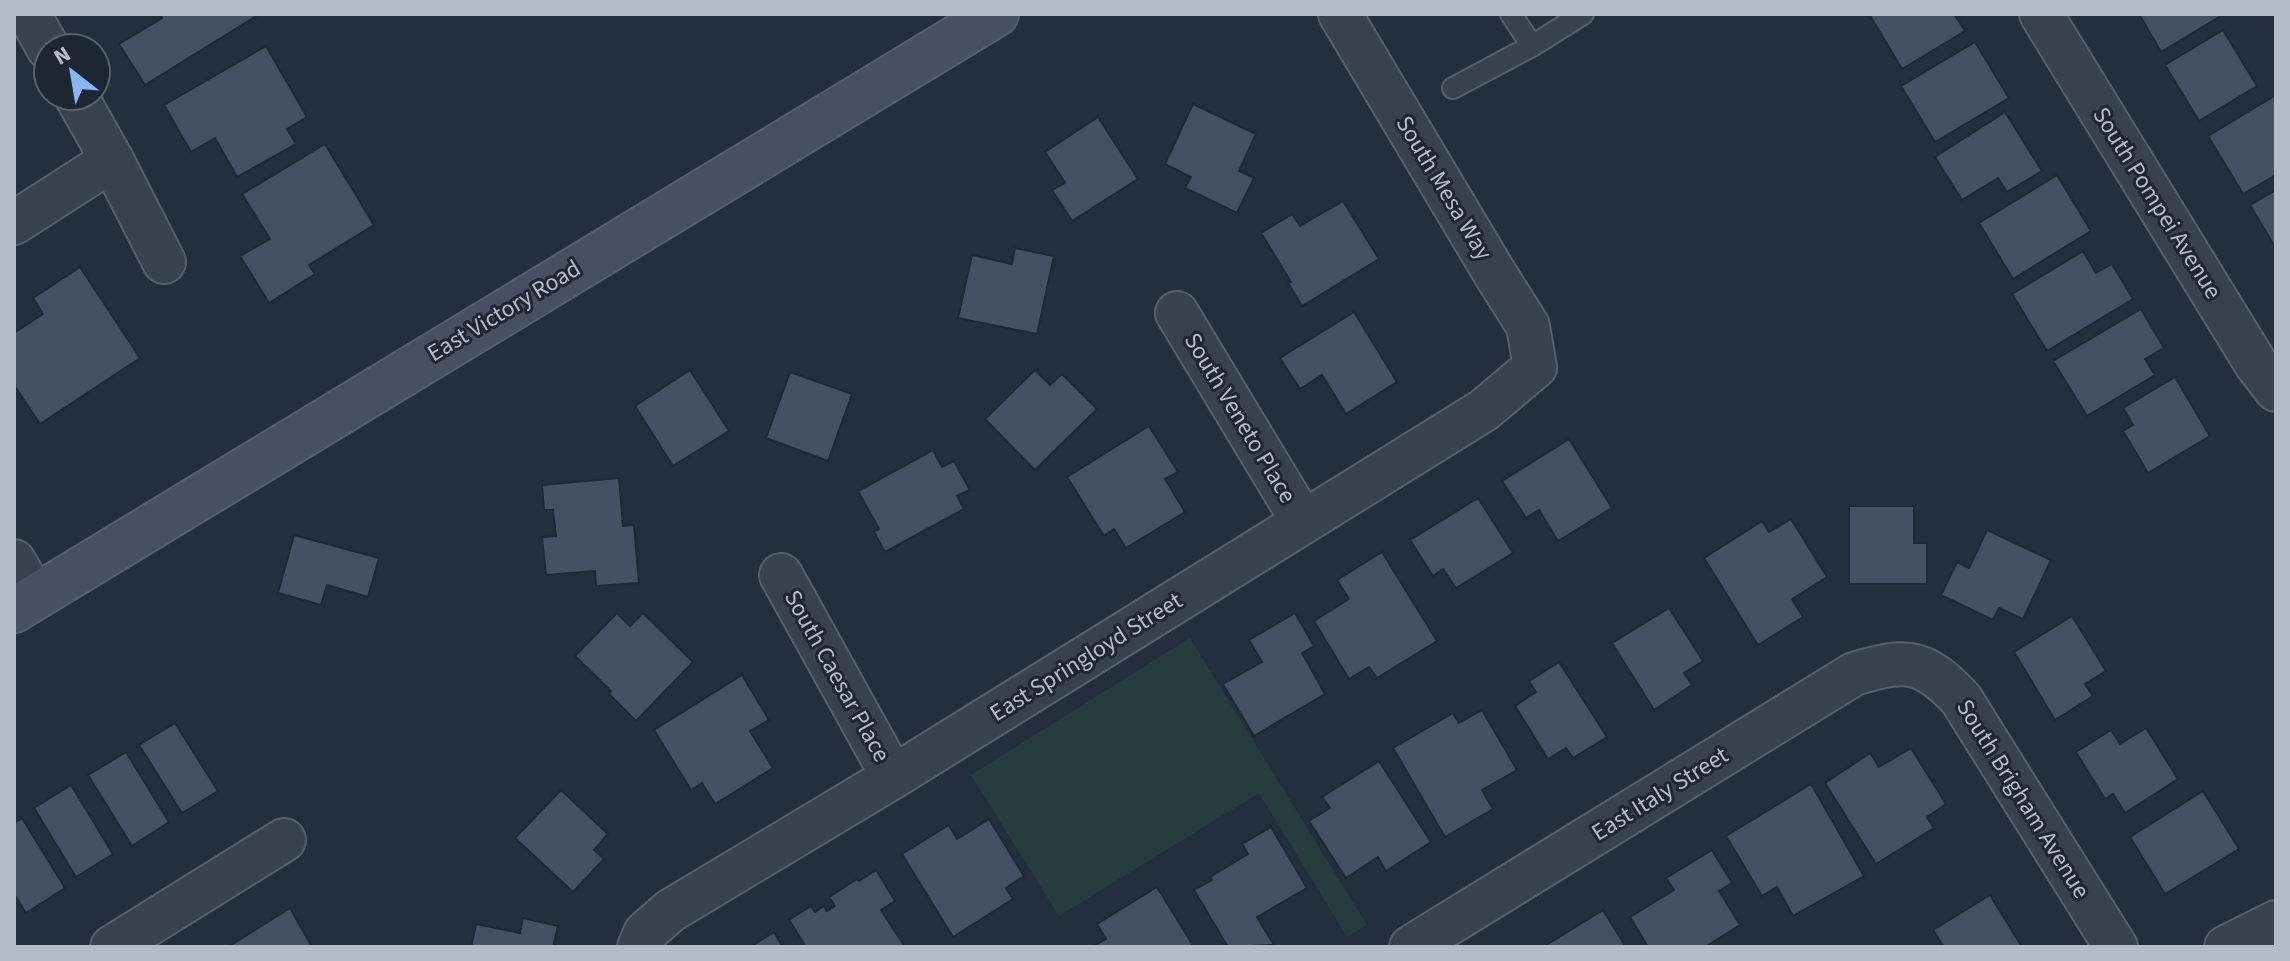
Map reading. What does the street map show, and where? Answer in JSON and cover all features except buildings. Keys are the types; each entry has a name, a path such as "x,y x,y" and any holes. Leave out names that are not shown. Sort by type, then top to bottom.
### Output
{"main road":[{"name":"East Victory Road","path":"21,589 996,14"}],"street":[{"path":"29,14 39,32"},
{"name":"South Mesa Way","path":"1340,14 1528,326 1535,367"},
{"name":"South Pompei Avenue","path":"2041,14 2256,364 2276,390"},
{"path":"85,112 164,262"},
{"path":"14,223 112,160"},
{"name":"South Veneto Place","path":"1177,313 1303,522"},
{"name":"East Springloyd Street","path":"639,947 645,933 670,911 893,777 1484,410 1535,367"},
{"name":"South Caesar Place","path":"781,575 893,777"},
{"name":"East Italy Street","path":"1411,947 1854,674 1885,664 1917,665"},
{"name":"South Brigham Avenue","path":"1917,665 1940,677 1961,699 2116,947"},
{"path":"126,943 284,840"},
{"path":"2226,947 2276,922"}],"lane":[{"path":"1511,14 1532,46"},
{"path":"1453,88 1532,46 1583,14"}],"green space":[{"path":"1190,638 1367,925 1347,937 1259,793 1059,916 971,775"}]}
